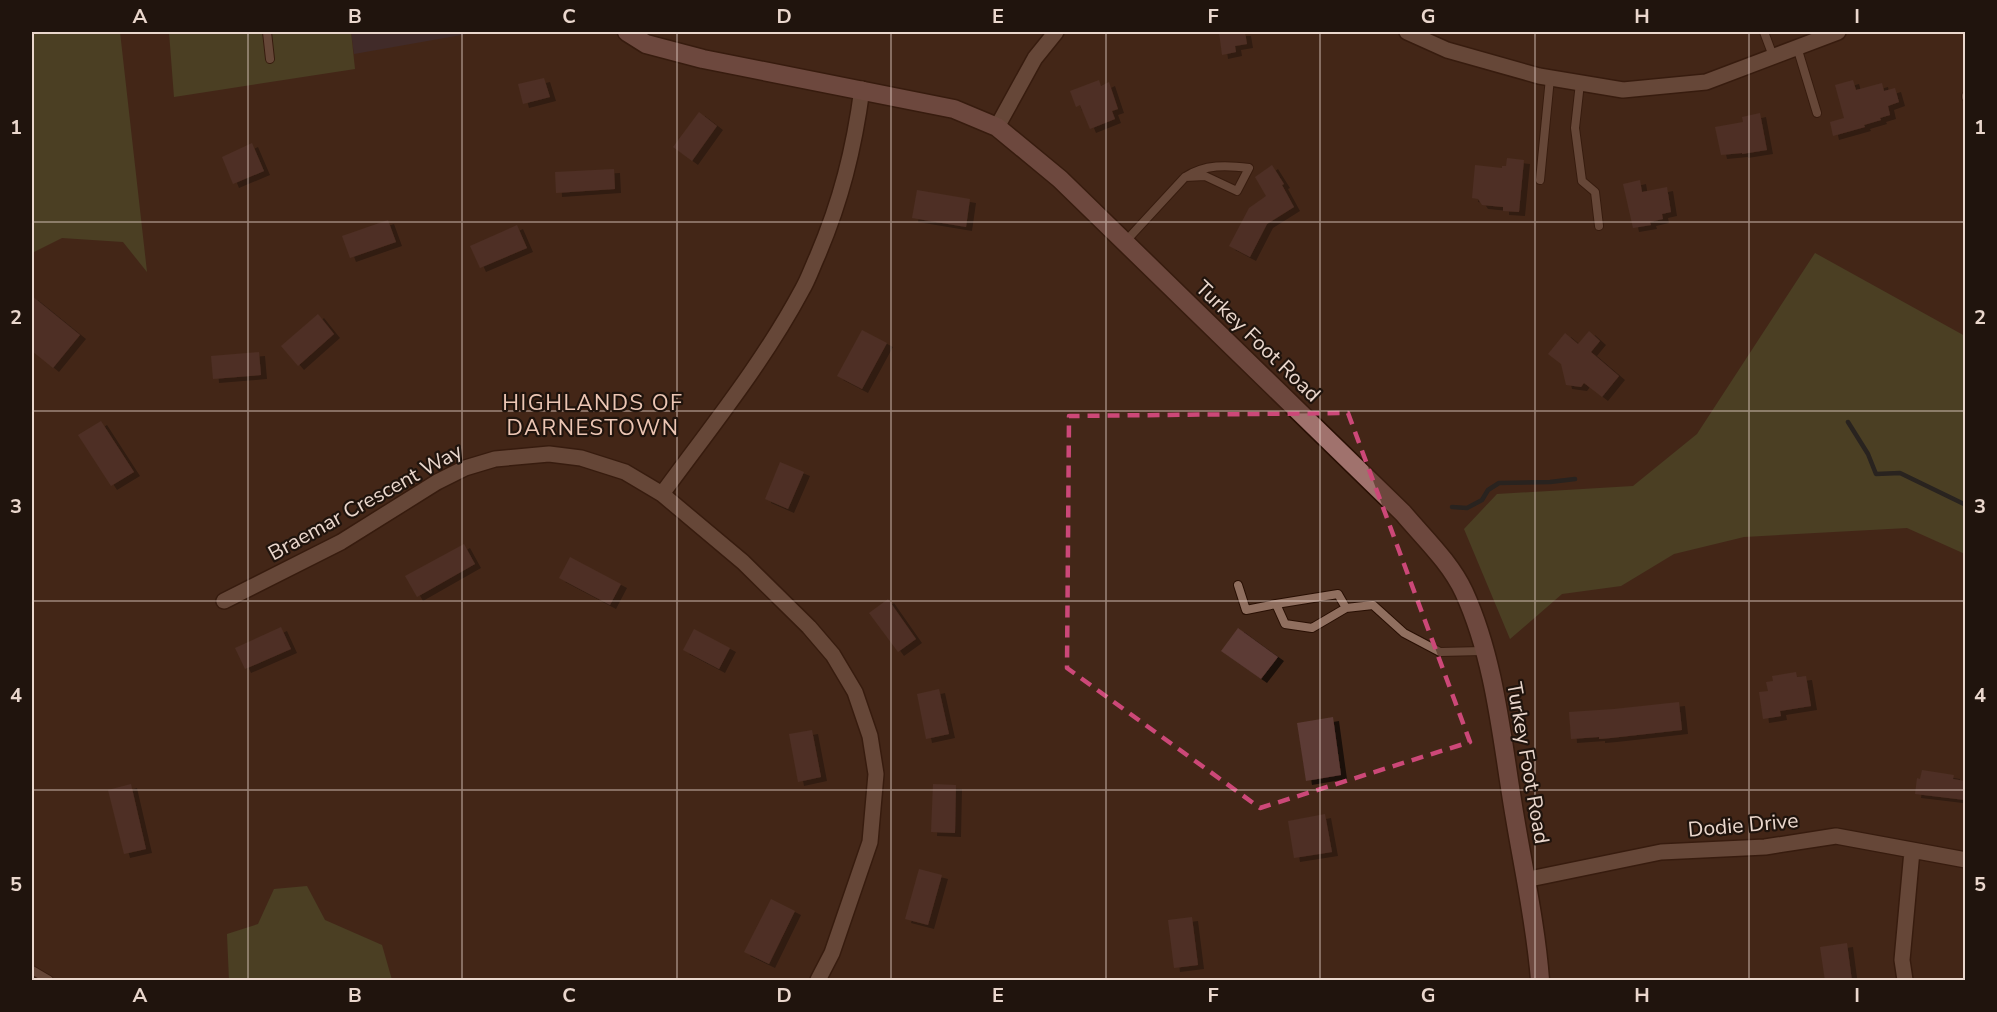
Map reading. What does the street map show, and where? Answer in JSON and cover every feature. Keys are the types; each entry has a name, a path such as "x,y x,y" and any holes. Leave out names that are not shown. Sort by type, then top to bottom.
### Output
{"street":[{"name":"Turkey Foot Road","path":"627,32 646,44 703,59 954,109 997,127 1060,179 1403,513 1445,562 1463,590 1476,621 1493,686 1525,880 1538,941 1540,981"},
{"path":"997,127 1035,58 1056,32"},
{"path":"1407,32 1447,50 1550,78 1623,90 1706,82 1838,32"},
{"path":"662,494 756,367 803,289 828,230 847,173 862,89"},
{"name":"Braemar Crescent Way","path":"224,601 341,542 436,482 465,468 495,459 549,454 581,458 625,472 662,494 743,562 809,627 833,655 855,692 870,736 876,774 870,842 832,953 818,981"},
{"name":"Dodie Drive","path":"1525,880 1661,852 1765,847 1836,836 1965,860"},
{"path":"1905,981 1902,960 1912,851"}],"lane":[{"path":"267,32 270,59"},
{"path":"1764,32 1773,56"},
{"path":"1797,47 1817,113"},
{"path":"1540,180 1550,78"},
{"path":"1580,83 1575,128 1582,181 1595,192 1599,226"},
{"path":"1125,243 1185,177 1196,170 1227,165 1249,168 1237,191 1205,176 1185,177"},
{"path":"1238,585 1246,610 1338,594 1346,608"},
{"path":"1276,604 1285,624 1312,628 1346,608 1373,605 1404,633 1440,652 1484,651"},
{"path":"32,970 49,981"}],"highlighted area":[{"path":"1348,413 1470,742 1260,808 1067,668 1069,416"}],"shaded area":[{"path":"351,32 478,32 354,54"}],"green space":[{"path":"32,32 120,32 147,272 123,242 62,238 32,253"},
{"path":"169,32 351,32 355,69 174,97"},
{"path":"1815,253 1965,336 1965,554 1907,528 1744,537 1674,554 1621,586 1562,594 1510,639 1464,529 1497,494 1633,486 1697,434"},
{"path":"307,886 325,920 382,945 392,980 229,980 227,934 258,924 274,889"}],"building":[{"path":"1219,32 1245,32 1247,44 1235,46 1236,52 1222,55"},
{"path":"544,78 550,97 523,104 518,84"},
{"path":"1099,80 1101,86 1109,82 1118,109 1112,111 1115,119 1090,129 1080,105 1076,107 1070,91"},
{"path":"1853,80 1856,90 1882,83 1884,91 1895,88 1899,102 1888,106 1890,115 1880,118 1881,120 1833,136 1830,122 1844,118 1835,85"},
{"path":"699,112 717,126 692,161 673,147"},
{"path":"1760,113 1767,150 1721,155 1715,127 1743,122 1742,117"},
{"path":"252,143 264,171 233,184 222,157"},
{"path":"1507,158 1524,160 1519,212 1503,211 1503,207 1482,205 1478,199 1472,198 1475,165 1502,168 1506,166"},
{"path":"1272,165 1284,184 1282,185 1294,207 1267,224 1250,257 1229,246 1249,208 1266,196 1255,177"},
{"path":"614,169 615,189 556,193 555,172"},
{"path":"1640,180 1642,192 1667,187 1671,212 1662,214 1663,219 1650,222 1651,225 1633,228 1623,184"},
{"path":"917,190 970,199 966,227 912,218"},
{"path":"388,220 396,242 350,258 342,236"},
{"path":"517,225 527,248 480,268 470,246"},
{"path":"32,296 80,335 53,368 32,351"},
{"path":"318,314 334,334 298,366 281,346"},
{"path":"862,330 887,343 862,389 837,376"},
{"path":"1589,331 1600,341 1591,352 1619,376 1602,397 1584,383 1581,387 1566,385 1561,364 1548,354 1565,333 1578,344"},
{"path":"259,352 261,375 213,379 211,356"},
{"path":"101,421 134,472 111,486 78,435"},
{"path":"780,462 804,472 788,509 765,499"},
{"path":"464,544 475,564 417,597 405,576"},
{"path":"570,557 621,584 610,605 559,578"},
{"path":"888,599 916,639 898,652 869,613"},
{"path":"281,627 291,649 245,669 235,648"},
{"path":"1238,628 1278,657 1261,679 1221,651"},
{"path":"694,629 730,648 719,669 683,650"},
{"path":"1796,672 1797,677 1806,676 1811,706 1780,711 1781,716 1763,719 1759,692 1768,691 1766,682 1773,681 1772,676"},
{"path":"939,689 949,734 926,739 917,694"},
{"path":"1679,702 1682,730 1599,739 1599,737 1571,739 1569,712"},
{"path":"1333,717 1341,775 1306,781 1297,723"},
{"path":"812,730 821,777 798,782 789,734"},
{"path":"1922,770 1954,775 1953,779 1965,781 1965,800 1915,794 1917,778 1920,779"},
{"path":"131,784 146,849 124,854 108,790"},
{"path":"933,784 956,785 955,833 931,832"},
{"path":"1325,814 1332,852 1294,858 1288,821"},
{"path":"919,869 942,875 928,925 905,919"},
{"path":"771,899 795,911 769,964 744,952"},
{"path":"1192,917 1198,965 1174,968 1168,920"},
{"path":"1847,943 1852,981 1825,981 1820,947"}],"waterway":[{"path":"1848,422 1868,454 1876,474 1900,473 1966,505"},
{"path":"1452,507 1467,508 1482,500 1488,490 1499,483 1575,479"}],"district":[{"name":"HIGHLANDS OF DARNESTOWN","path":"593,416"}]}
